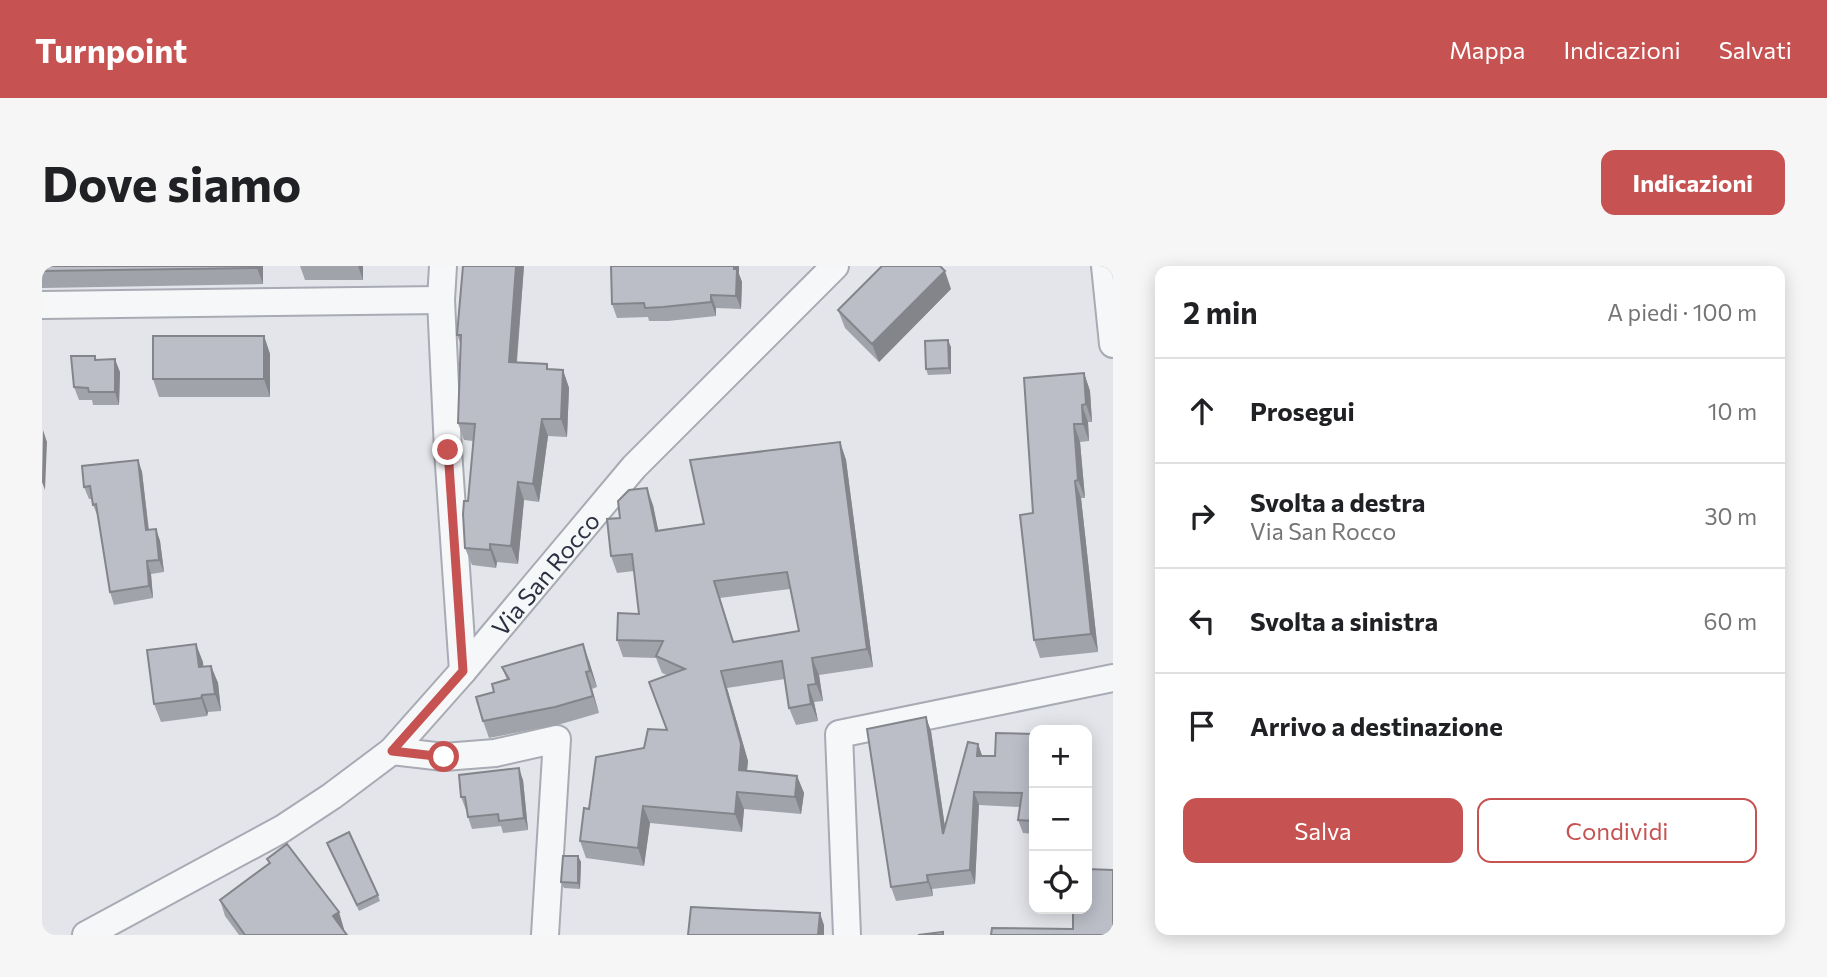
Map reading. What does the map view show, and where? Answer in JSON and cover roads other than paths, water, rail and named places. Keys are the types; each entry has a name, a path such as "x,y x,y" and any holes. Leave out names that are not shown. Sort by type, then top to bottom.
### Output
{"street":[{"path":"443,266 441,300 448,450 463,671"},
{"name":"Via San Rocco","path":"86,935 282,829 392,751 463,671 634,467 835,266"},
{"path":"1105,266 1113,344"},
{"path":"42,305 441,300"},
{"path":"846,935 839,734 1113,678"},
{"path":"392,751 444,757 495,753 557,739 545,935"}]}
